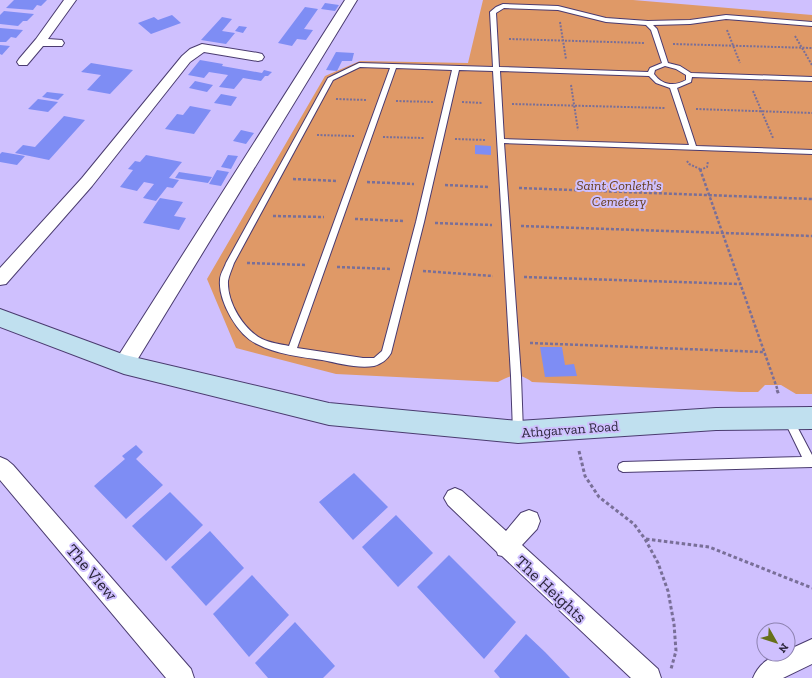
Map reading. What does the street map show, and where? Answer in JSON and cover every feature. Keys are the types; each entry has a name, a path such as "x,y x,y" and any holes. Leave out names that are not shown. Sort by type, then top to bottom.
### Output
{"main road":[{"name":"Athgarvan Road","path":"0,318 124,364 329,414 518,432 716,419 812,418"}],"street":[{"path":"23,62 40,42 70,0"},
{"path":"124,364 351,0"},
{"path":"40,42 58,43"},
{"path":"0,279 87,182 186,59 194,52 202,48 258,57"},
{"name":"The View","path":"0,467 6,472 182,678"},
{"name":"The Heights","path":"455,498 506,547 659,675"},
{"path":"506,547 529,522"},
{"path":"765,678 776,669 812,651"}],"lane":[{"path":"518,432 514,342 502,187 493,12 498,8 514,6 558,8 606,20 648,23 690,22 726,17 812,24"},
{"path":"648,23 654,29 665,64"},
{"path":"689,75 689,81 683,85 673,86 662,84 654,80 651,74 652,69 665,64 680,68 689,75 812,79"},
{"path":"456,68 408,270 386,353 383,358 372,362 352,361 292,350 259,342 243,329 227,300 224,281 230,263 330,79 359,65 651,74"},
{"path":"292,350 393,67"},
{"path":"673,86 693,148"},
{"path":"500,141 812,152"},
{"path":"623,467 811,462 788,418"}],"path":[{"path":"787,22 812,65"},
{"path":"320,98 812,113"},
{"path":"300,134 500,141"},
{"path":"720,149 709,157 707,167 700,169 763,352 788,418"},
{"path":"276,178 812,199"},
{"path":"256,215 812,236"},
{"path":"230,263 408,270 454,274 740,284"},
{"path":"514,342 763,352"},
{"path":"574,428 585,476 599,497 634,524 645,539 658,563 668,591 674,624 676,651 659,675"},
{"path":"645,539 709,547 812,588"}],"green space":[{"name":"Saint Conleth's Cemetery","path":"483,0 633,0 812,15 812,394 796,394 781,385 765,385 758,392 741,392 532,382 519,376 508,377 498,382 336,374 236,348 207,279 325,76 360,61 468,63"}],"building":[{"path":"14,0 47,0 41,6 37,5 33,10 6,8"},
{"path":"325,3 339,5 335,11 321,9"},
{"path":"305,7 318,9 304,29 313,30 306,40 297,39 292,46 278,43"},
{"path":"4,11 34,14 27,21 23,21 18,26 0,24 0,15"},
{"path":"172,15 181,23 151,34 138,23 154,17 158,20"},
{"path":"222,17 232,19 222,31 235,33 226,44 201,40"},
{"path":"239,26 247,27 243,33 235,31"},
{"path":"0,28 23,30 16,38 11,37 6,42 0,42"},
{"path":"0,45 10,46 2,55 0,54"},
{"path":"336,52 354,53 352,61 342,61 337,71 326,70"},
{"path":"200,60 223,64 222,66 262,73 264,70 272,72 268,76 265,76 261,81 243,78 234,89 219,87 228,75 209,72 204,78 188,75"},
{"path":"91,63 133,70 110,94 87,90 101,75 81,72"},
{"path":"195,81 213,85 207,92 189,88"},
{"path":"47,92 64,94 58,100 42,97"},
{"path":"221,94 237,97 231,106 214,103"},
{"path":"38,99 58,102 48,112 28,109"},
{"path":"190,106 211,110 194,134 165,129 177,114 183,115"},
{"path":"64,116 85,120 49,160 15,153 23,145 35,147"},
{"path":"241,130 254,133 246,144 233,141"},
{"path":"475,145 491,146 491,155 475,154"},
{"path":"2,152 25,156 17,165 0,162 0,154"},
{"path":"146,155 182,162 169,178 179,180 173,188 167,187 156,201 143,198 154,184 144,182 137,191 120,187 133,170 128,169 135,161 140,162"},
{"path":"228,155 238,156 231,169 221,167"},
{"path":"217,170 229,172 221,186 209,184"},
{"path":"179,172 212,177 208,183 175,178"},
{"path":"160,198 183,202 174,216 186,218 179,230 143,223"},
{"path":"540,347 562,347 565,365 574,364 577,376 545,377"},
{"path":"136,445 143,452 136,459 163,485 126,519 94,486 125,459 122,456"},
{"path":"354,473 388,507 353,540 319,502"},
{"path":"170,492 203,525 166,561 132,526"},
{"path":"396,515 433,553 398,587 362,547"},
{"path":"210,531 244,568 206,606 171,567"},
{"path":"449,555 516,622 484,659 417,587"},
{"path":"252,575 289,615 249,657 213,614"},
{"path":"295,622 335,666 323,678 268,678 255,663"},
{"path":"526,634 570,678 500,678 494,671"}]}
